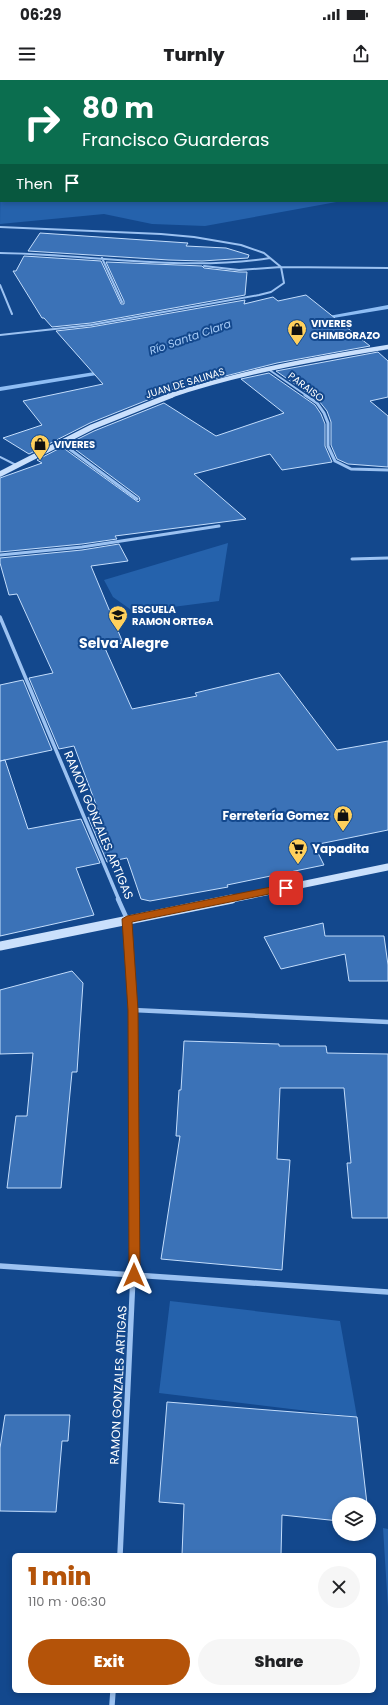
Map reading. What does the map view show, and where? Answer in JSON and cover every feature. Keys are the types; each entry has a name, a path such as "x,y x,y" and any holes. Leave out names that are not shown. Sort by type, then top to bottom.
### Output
{"street":[{"path":"0,227 161,234 194,237 241,245 264,254 281,267 284,283 271,292 259,295 91,325 0,336"},
{"path":"0,253 194,264 213,264 270,258"},
{"path":"102,258 122,302"},
{"path":"194,264 222,269 239,270 281,267 388,268"},
{"path":"0,285 12,314"},
{"name":"JUAN DE SALINAS","path":"0,474 60,442 123,413 164,398 268,369 388,347"},
{"name":"PARAISO","path":"268,369 317,403 324,413 328,423 328,446 335,461 351,468 388,470"},
{"path":"60,442 137,499"},
{"path":"0,555 82,547 219,526"},
{"path":"352,559 388,558"},
{"name":"RAMON GONZALES ARTIGAS","path":"0,617 127,919 133,1010 134,1275 120,1553"},
{"path":"0,946 388,867"},
{"path":"133,1010 388,1022"},
{"path":"0,1266 388,1292"},
{"path":"112,1705 113,1693"}],"lane":[{"path":"0,457 16,465"}],"shaded area":[{"path":"0,202 337,202 205,226 152,224 104,214 0,224"},
{"path":"228,543 219,601 134,612 113,597 104,580"},
{"path":"170,1301 340,1321 357,1417 159,1393"},
{"path":"383,1528 388,1529 388,1608"}],"building":[{"path":"40,233 188,243 186,246 226,248 249,255 248,258 202,261 28,251"},
{"path":"24,256 101,261 121,304 124,304 124,301 106,262 202,266 204,268 247,272 245,295 91,323 52,327 44,318 42,318 13,271 16,271"},
{"path":"306,295 370,346 277,363 170,390 171,391 153,396 155,397 90,423 29,454 3,438 42,425 23,401 103,384 56,331 91,327 245,300 244,304 273,297 278,301"},
{"path":"378,352 388,361 388,397 370,401 388,416 388,467 348,464 337,459 331,445 331,422 327,411 319,401 276,371"},
{"path":"269,373 315,405 325,424 325,446 332,462 282,470 270,454 194,474 246,519 115,536 117,539 82,544 0,552 0,478 42,463 37,460 62,447 138,502 140,500 139,497 68,444 94,431 164,403 216,436 284,413 241,379"},
{"path":"119,544 128,561 91,566 123,643 104,646 132,709 197,696 195,693 279,673 337,750 388,741 388,830 314,845 324,865 227,885 228,887 150,901 141,899 127,858 107,862 88,817 100,815 74,746 59,749 29,678 53,673 17,594 9,595 0,563 0,558 82,550"},
{"path":"23,680 52,750 0,761 0,685"},
{"path":"5,760 28,829 81,819 100,863 76,868 94,915 0,936 0,761"},
{"path":"323,923 325,936 384,936 388,965 388,981 349,981 345,954 281,969 264,937"},
{"path":"72,971 83,983 77,1072 72,1072 61,1188 7,1188 16,1116 27,1116 33,1053 0,1054 0,990"},
{"path":"184,1041 279,1044 279,1046 326,1046 327,1053 388,1054 388,1218 352,1218 347,1163 351,1163 344,1088 280,1088 277,1159 290,1160 282,1270 161,1259 180,1136 176,1136"},
{"path":"167,1402 357,1417 366,1497 332,1497 332,1520 282,1515 281,1553 182,1553 184,1504 159,1502"},
{"path":"5,1415 70,1415 68,1441 62,1441 56,1512 0,1511 0,1448"}],"waterway":[{"name":"Río Santa Clara","path":"321,318 388,307"},
{"name":"Río Santa Clara","path":"0,389 107,372"}],"place":[{"name":"VIVERES CHIMBORAZO","path":"297,346"},
{"name":"VIVERES","path":"40,461"},
{"name":"ESCUELA RAMON ORTEGA","path":"118,632"},
{"name":"Ferretería Gomez","path":"343,832"},
{"name":"Yapadita","path":"298,865"}],"district":[{"name":"Selva Alegre","path":"124,643"}],"route":[{"path":"134,1275 133,1010 127,919 286,888"}]}
